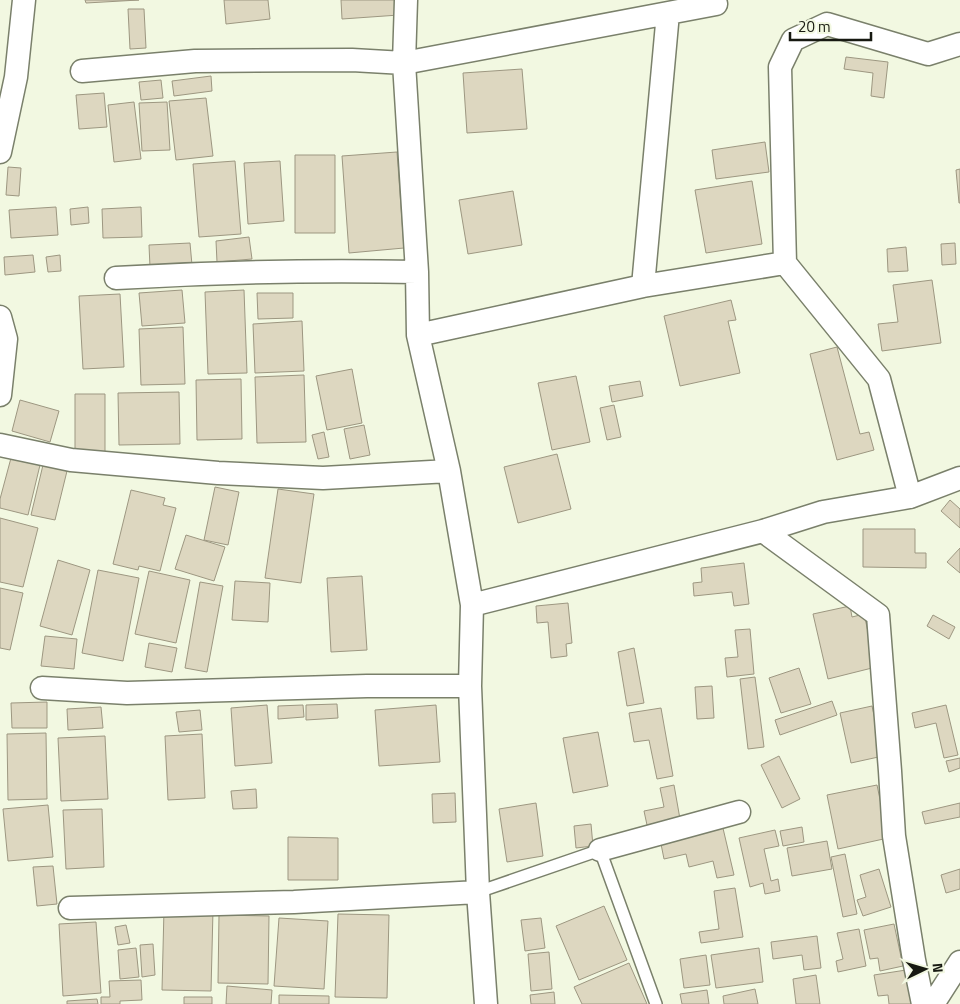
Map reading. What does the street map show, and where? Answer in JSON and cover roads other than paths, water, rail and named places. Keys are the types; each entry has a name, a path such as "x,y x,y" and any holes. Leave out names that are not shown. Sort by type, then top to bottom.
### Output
{"street":[{"path":"0,152 16,77 24,0"},
{"path":"406,0 404,63 417,272 418,335 449,471 472,605 470,686 478,892 486,1004"},
{"path":"82,71 195,61 352,60 404,63 716,4"},
{"path":"643,286 668,13"},
{"path":"910,497 879,379 785,263 780,67 793,40 827,24 928,54 960,44"},
{"path":"418,335 643,286 785,263"},
{"path":"116,278 223,272 417,272"},
{"path":"0,317 6,339 0,395"},
{"path":"0,445 71,460 218,473 323,478 449,471"},
{"path":"472,605 763,531 823,512 910,497 960,478"},
{"path":"763,531 878,614 894,836 923,1004"},
{"path":"42,688 127,693 367,686 470,686"},
{"path":"600,850 739,812"},
{"path":"70,908 294,902 478,892"},
{"path":"933,1004 960,962"}],"lane":[{"path":"478,892 600,850 656,1004"}]}
